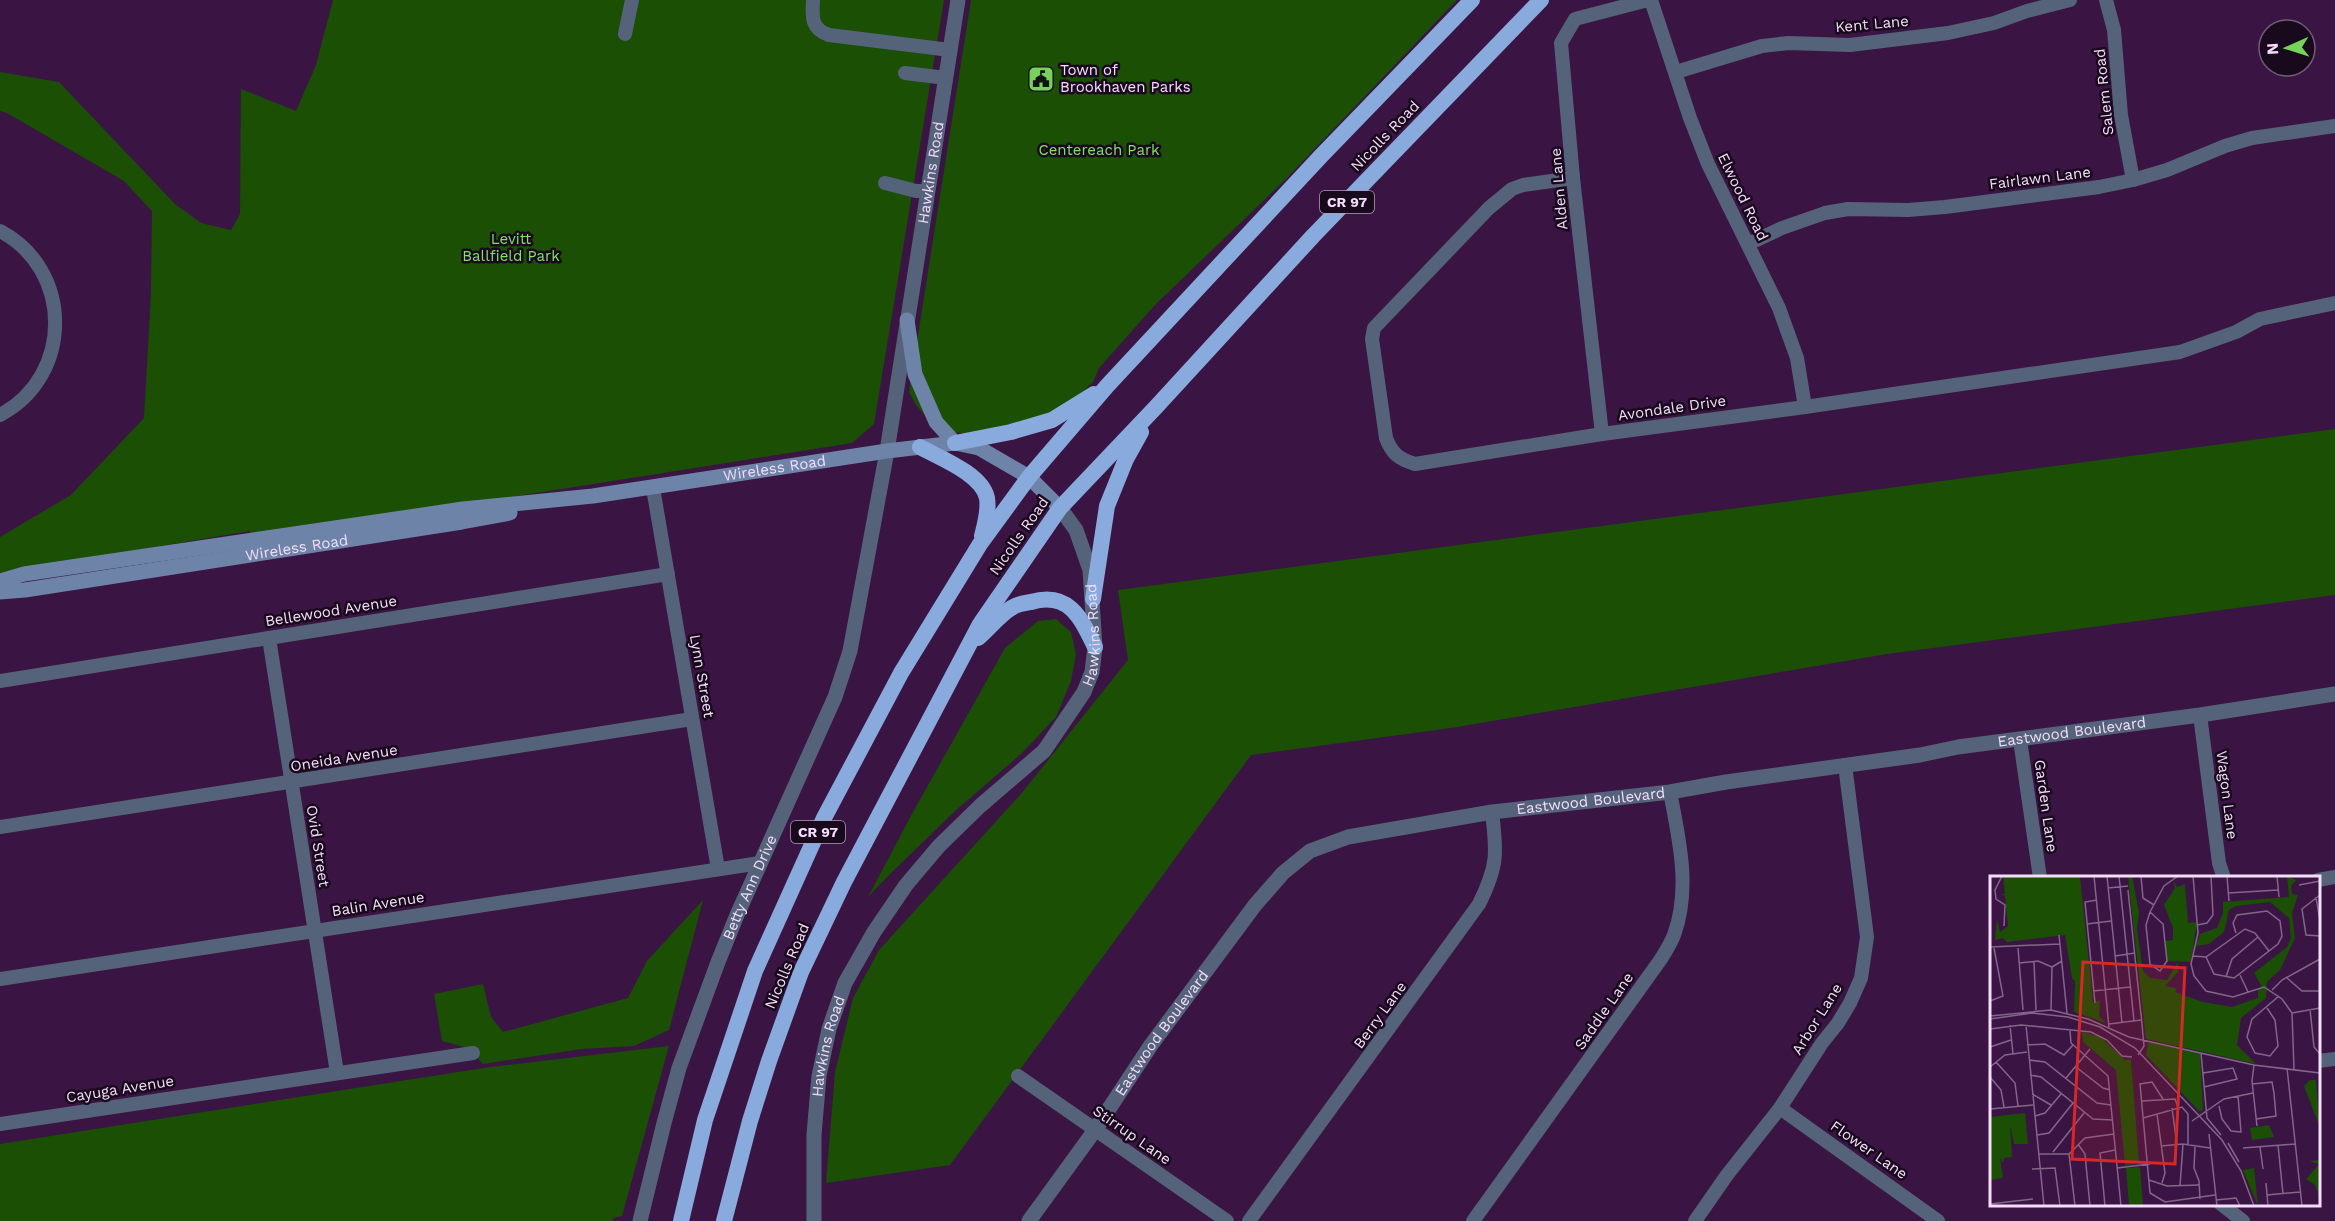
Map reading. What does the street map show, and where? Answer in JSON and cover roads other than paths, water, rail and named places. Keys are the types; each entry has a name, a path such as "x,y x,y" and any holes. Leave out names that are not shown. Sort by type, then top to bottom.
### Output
{"highway":[{"name":"Nicolls Road","path":"681,1221 705,1120 755,971 824,819 901,672 980,544 1029,477 1107,386 1313,165 1472,0"},
{"name":"Nicolls Road","path":"724,1221 759,1091 801,972 844,882 980,624 1060,508 1314,236 1541,0"},
{"path":"955,443 1011,432 1052,420 1107,386"},
{"path":"1093,600 1107,506 1126,459 1156,407"},
{"path":"920,447 961,468 980,483 987,497 987,514 980,544"},
{"path":"967,649 1013,606 1040,599 1056,600 1071,607 1082,621 1095,647"}],"main road":[{"path":"907,320 915,374 936,422 955,443"},
{"name":"Hawkins Road","path":"886,451 955,443 979,447 1029,477 1060,508"},
{"name":"Wireless Road","path":"0,581 24,574 452,510 653,488 886,451"},
{"name":"Wireless Road","path":"0,592 462,522 593,496"}],"street":[{"path":"625,33 632,0"},
{"path":"813,0 812,21 820,32 950,51"},
{"name":"Hawkins Road","path":"886,451 958,0"},
{"name":"Elwood Road","path":"1649,0 1708,164 1789,333 1797,358 1805,407"},
{"name":"Alden Lane","path":"1602,434 1573,178 1571,132 1561,43 1575,19 1649,0"},
{"name":"Kent Lane","path":"1676,72 1762,46 1850,45 1948,33 2070,0"},
{"name":"Salem Road","path":"2106,0 2114,30 2121,115 2133,180"},
{"path":"905,73 946,78"},
{"name":"Fairlawn Lane","path":"1748,244 1782,228 1825,213 1848,209 1908,210 1945,207 2099,187 2167,170 2225,146 2252,138 2335,126"},
{"name":"Avondale Drive","path":"1573,178 1523,185 1512,189 1489,208 1374,328 1372,339 1386,438 1391,452 1402,460 1415,464 1602,434 2180,352 2236,332 2260,319 2335,303"},
{"path":"885,183 928,191"},
{"path":"0,231 13,237 25,248 45,274 52,292 55,324 52,349 38,382 20,402 0,415"},
{"name":"Betty Ann Drive","path":"640,1221 679,1068 718,962 760,863 810,756 846,667 857,624 886,451"},
{"name":"Lynn Street","path":"653,488 718,869"},
{"name":"Hawkins Road","path":"814,1221 813,1135 819,1076 829,1029 845,983 874,932 906,885 939,846 980,806 1044,751 1084,692 1092,672 1095,647 1090,570 1076,530 1060,508"},
{"name":"Bellewood Avenue","path":"0,681 668,574"},
{"name":"Ovid Street","path":"269,638 337,1074"},
{"name":"Eastwood Boulevard","path":"1029,1221 1095,1130 1151,1045 1255,905 1271,885 1310,851 1348,837 1492,812 1670,792 1920,755 1958,747 2200,716 2335,694"},
{"name":"Wagon Lane","path":"2200,716 2219,863 2223,876"},
{"name":"Oneida Avenue","path":"0,827 692,719"},
{"name":"Garden Lane","path":"2020,740 2040,876"},
{"name":"Arbor Lane","path":"1695,1221 1727,1175 1780,1108 1850,1004 1861,978 1867,937 1845,765"},
{"name":"Saddle Lane","path":"1473,1221 1641,987 1674,936 1683,890 1670,792"},
{"name":"Berry Lane","path":"1249,1221 1479,904 1490,883 1495,864 1496,843 1492,812"},
{"name":"Balin Avenue","path":"0,979 760,863"},
{"path":"2320,880 2335,877"},
{"path":"337,1074 473,1053"},
{"path":"2320,1061 2335,1059"},
{"name":"Cayuga Avenue","path":"0,1124 337,1074"},
{"name":"Stirrup Lane","path":"1018,1076 1227,1221"},
{"name":"Flower Lane","path":"1780,1108 1938,1221"},
{"path":"2224,1206 2243,1221"}],"place":[{"name":"Town of Brookhaven Parks","path":"1041,79"}],"park label":[{"name":"Centereach Park","path":"1099,150"},
{"name":"Levitt Ballfield Park","path":"511,248"}]}
